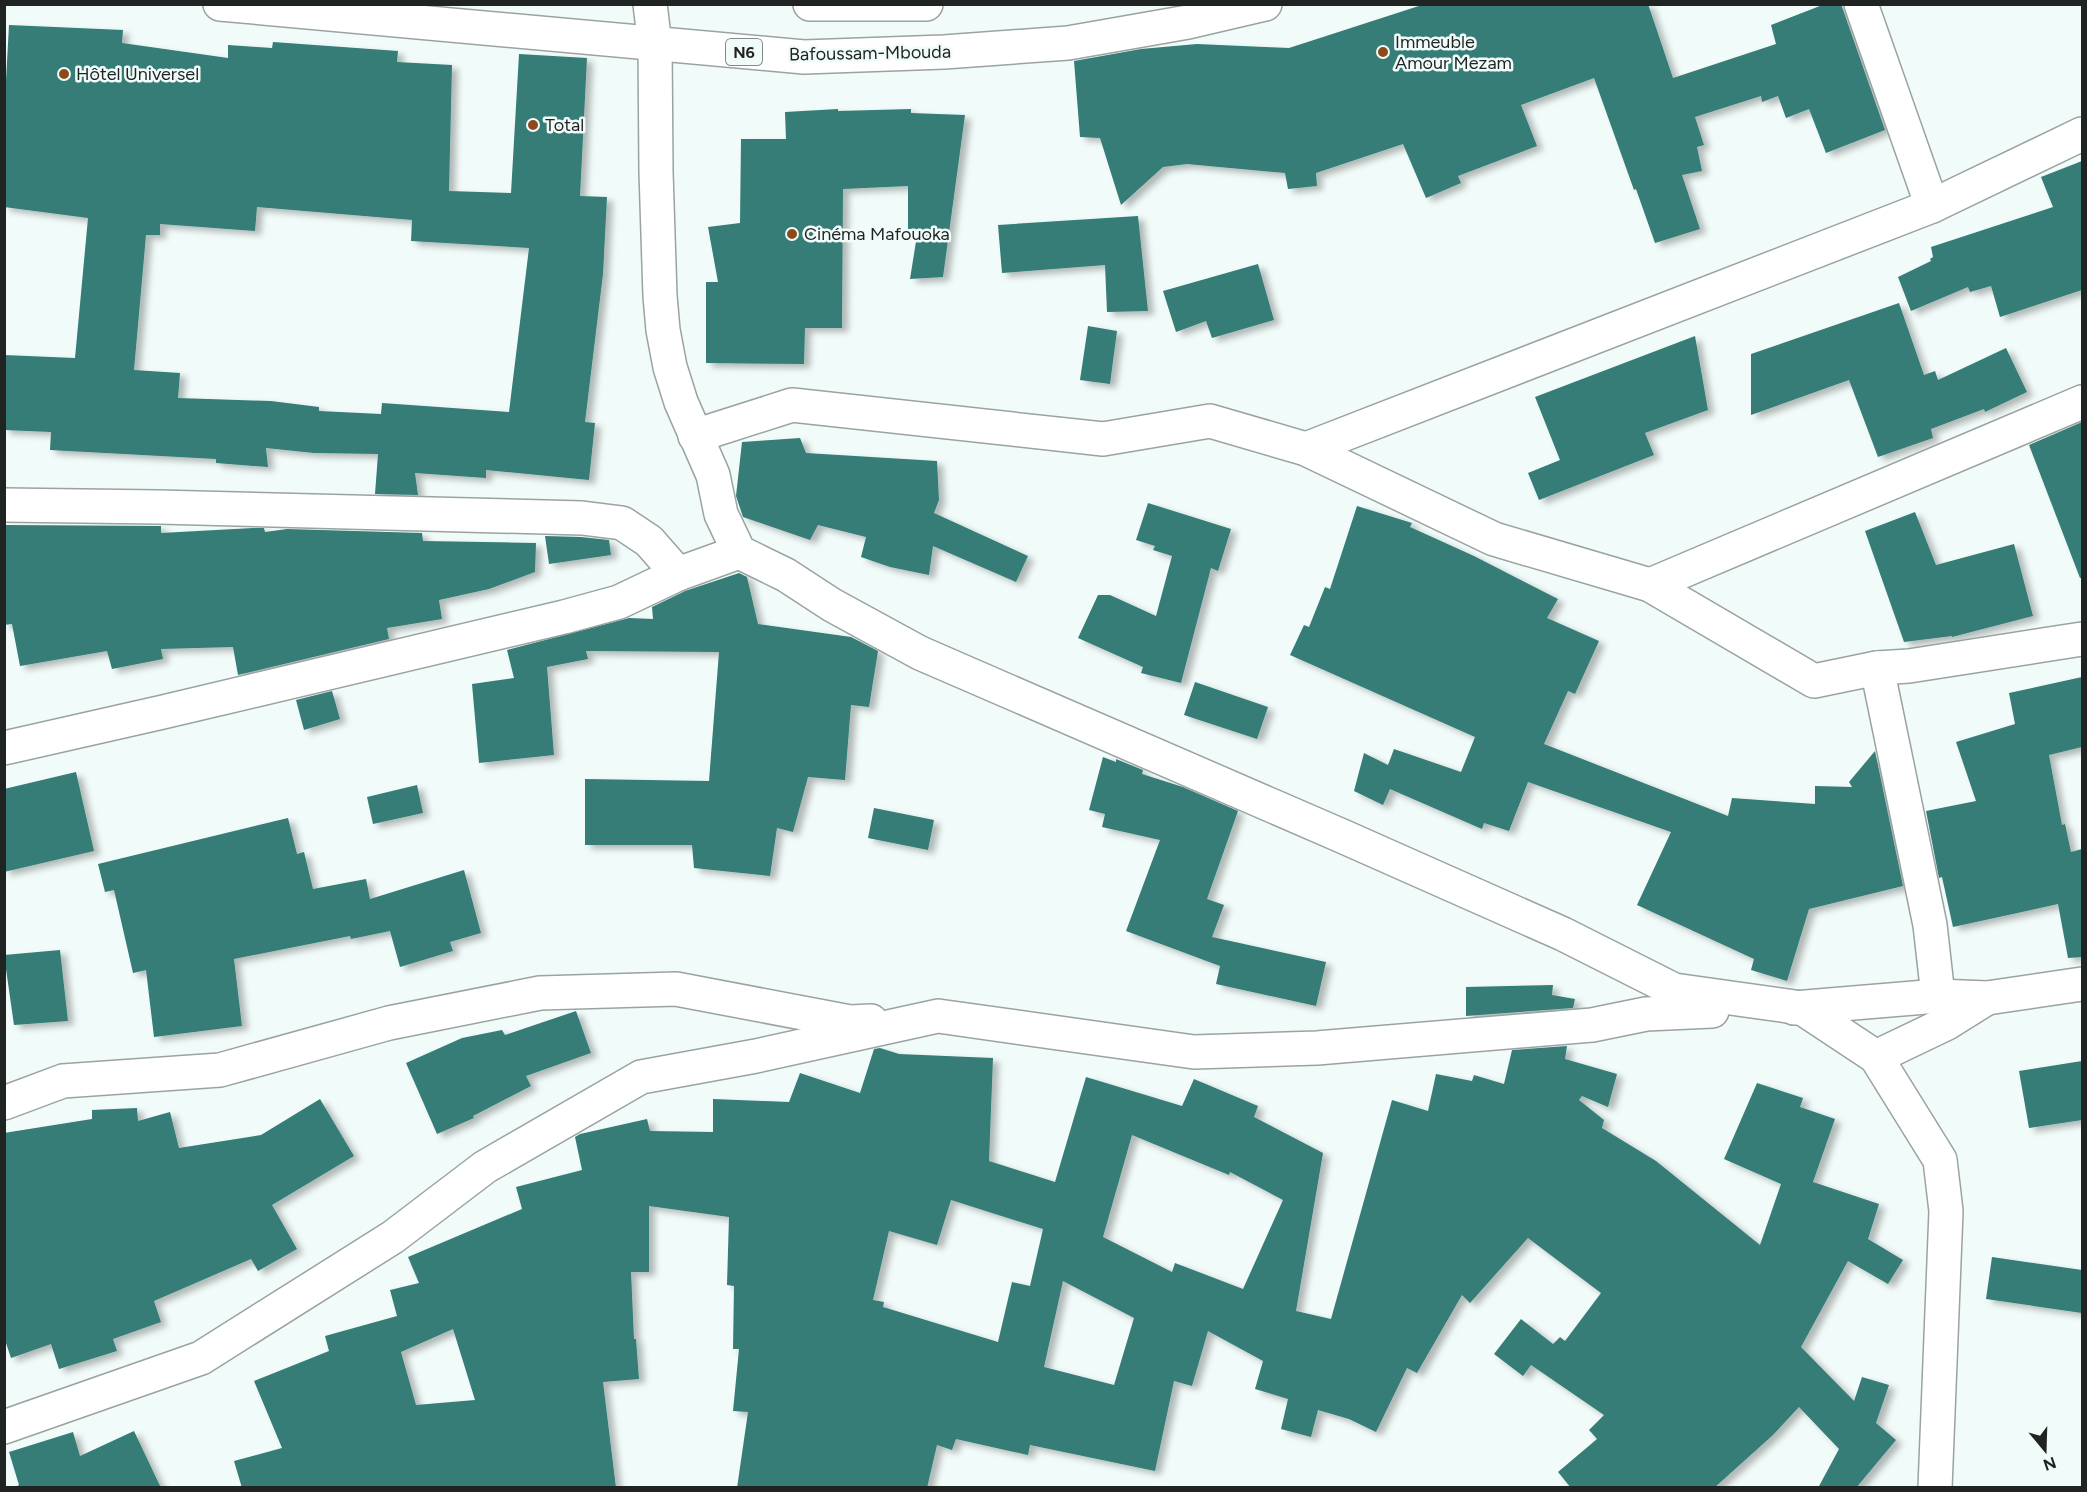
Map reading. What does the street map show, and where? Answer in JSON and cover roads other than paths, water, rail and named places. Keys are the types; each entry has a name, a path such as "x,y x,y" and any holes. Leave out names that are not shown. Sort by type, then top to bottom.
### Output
{"main road":[{"name":"Bafoussam-Mbouda","path":"220,4 804,57 944,52 1068,43 1188,22 1265,4"},
{"path":"650,4 655,45 656,172 663,330 678,393 713,475 721,514 739,552 786,575 832,605 920,653 1552,929 1674,990 1802,1008 1876,1057 1940,1160 1946,1211 1935,1488"},
{"path":"810,4 926,4"},
{"path":"1861,4 1932,206"},
{"path":"1306,449 1932,206 2082,134"},
{"path":"1650,585 2082,402"},
{"path":"695,436 792,405 1103,439 1210,421 1306,449 1494,539 1650,585 1814,681 1876,668 1909,666 2082,639"},
{"path":"4,505 582,518 622,523 649,541 678,574"},
{"path":"4,748 619,602 678,574 739,552"},
{"path":"1876,668 1930,925 1938,996"},
{"path":"4,1103 63,1081 220,1070 389,1023 540,993 676,989 850,1022 938,1016 1194,1052 1317,1048 1581,1026 1646,1014 1802,1008 1938,996 1987,998 2082,984"},
{"path":"1876,1057 1947,1023 1987,998"},
{"path":"4,1427 201,1358 393,1237 485,1167 641,1077 756,1056 938,1016"}],"place":[{"name":"Immeuble Amour Mezam","path":"1383,52"},
{"name":"Hôtel Universel","path":"64,74"},
{"name":"Total","path":"533,125"},
{"name":"Cinéma Mafouoka","path":"792,234"}]}
